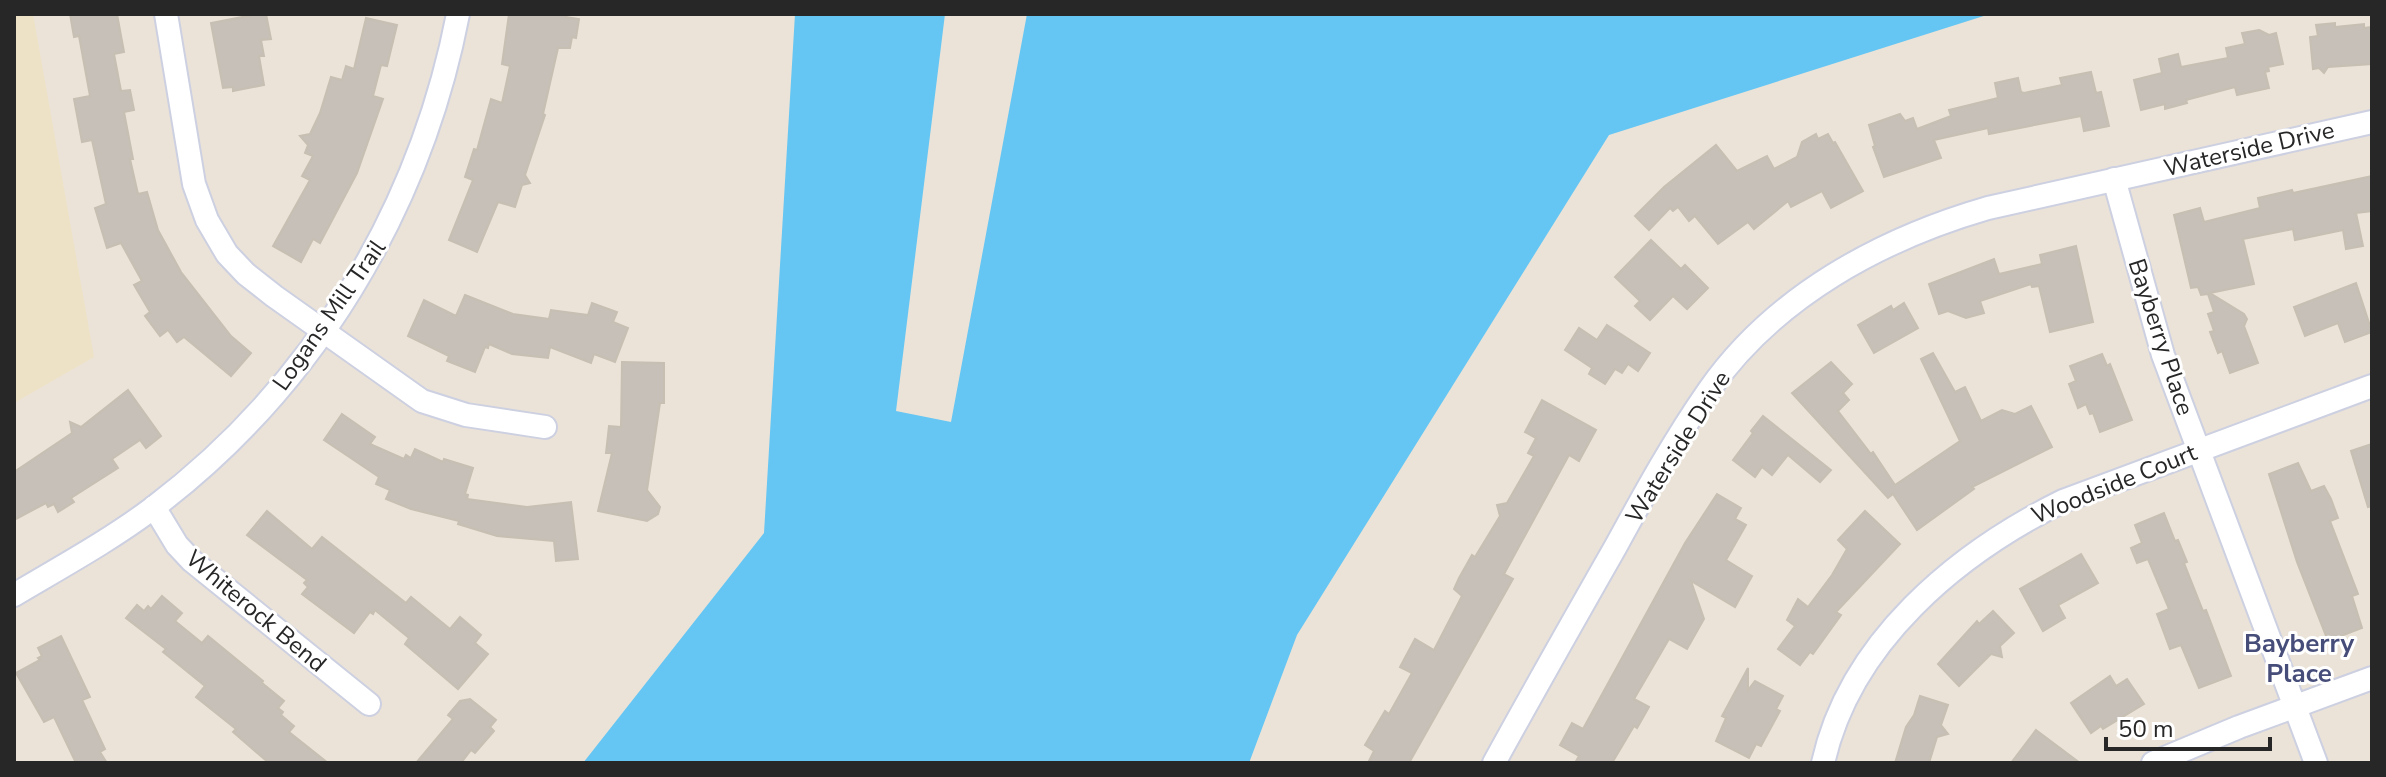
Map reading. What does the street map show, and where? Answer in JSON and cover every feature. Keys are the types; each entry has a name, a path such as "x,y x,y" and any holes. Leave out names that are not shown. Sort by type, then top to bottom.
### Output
{"street":[{"path":"166,14 194,184 207,220 227,254 246,274 422,401 458,413 545,427"},
{"name":"Logans Mill Trail","path":"14,595 116,534 154,507 190,478 280,389 323,331 384,235 431,123 458,14"},
{"name":"Waterside Drive","path":"1494,763 1671,448 1710,388 1763,330 1834,274 1904,236 1988,208 2372,122"},
{"name":"Bayberry Place","path":"2114,179 2163,355 2316,763"},
{"name":"Woodside Court","path":"1823,763 1834,721 1858,675 1914,607 1946,576 2019,523 2063,501 2372,386"},
{"name":"Whiterock Bend","path":"154,507 177,545 192,561 369,704"},
{"path":"2153,763 2372,678"}],"shaded area":[{"path":"14,14 33,14 94,357 14,403"}],"water":[{"path":"795,14 945,14 896,411 951,422 1027,14 1990,14 1609,135 1297,635 1249,763 583,763 764,533"}],"building":[{"path":"70,14 117,14 124,52 114,54 121,91 130,90 134,110 124,112 138,194 147,192 158,230 181,272 231,336 251,353 231,376 184,337 177,342 168,330 160,336 145,316 150,312 134,285 142,281 121,243 107,248 95,208 106,204 92,140 82,142 74,99 90,96 79,36 74,37"},
{"path":"266,14 271,39 261,40 264,56 259,56 264,85 233,91 233,87 223,88 211,23"},
{"path":"509,14 567,14 566,17 579,19 576,38 572,37 570,48 558,48 545,115 525,175 530,183 522,185 515,207 498,202 477,252 449,240 473,180 465,177 474,149 477,150 491,99 502,103 510,66 502,64"},
{"path":"366,18 397,25 387,66 381,65 373,96 383,99 357,173 320,243 313,239 301,262 273,246 310,180 302,176 313,156 305,153 308,145 300,136 310,134 331,77 342,80 346,66 354,69"},
{"path":"2335,23 2335,27 2364,24 2364,28 2372,27 2372,64 2328,67 2324,73 2319,68 2313,69 2310,37 2318,36 2316,25"},
{"path":"2259,30 2269,35 2276,33 2283,64 2268,67 2269,71 2265,72 2269,88 2237,95 2235,87 2165,109 2165,104 2141,110 2134,80 2162,73 2159,59 2178,54 2181,67 2228,58 2226,48 2245,44 2242,33"},
{"path":"2091,72 2096,93 2101,92 2109,126 2084,131 2081,116 1989,134 1988,128 1934,140 1941,158 1884,177 1869,125 1900,114 1905,121 1913,118 1917,129 1951,116 1949,110 1998,98 1995,83 2018,78 2021,92 2024,93 2062,85 2060,78"},
{"path":"1816,134 1818,139 1828,134 1835,142 1863,191 1831,208 1822,191 1791,207 1788,201 1754,229 1748,222 1718,244 1695,216 1689,221 1678,207 1673,211 1670,208 1649,230 1635,216 1664,187 1716,145 1737,171 1767,156 1774,169 1797,157 1802,142"},
{"path":"2372,176 2372,211 2356,213 2363,246 2346,249 2343,230 2295,240 2293,229 2243,239 2254,284 2210,293 2244,314 2247,319 2244,326 2258,363 2230,373 2222,351 2218,353 2210,332 2214,331 2208,314 2214,312 2208,294 2201,295 2198,287 2191,288 2174,215 2200,208 2204,222 2260,208 2258,198"},
{"path":"1651,240 1681,269 1685,265 1708,288 1687,309 1673,296 1650,320 1635,306 1640,301 1615,277"},
{"path":"2076,246 2093,322 2050,332 2039,286 2032,287 2031,284 1980,301 1984,313 1966,318 1948,311 1939,314 1929,284 1994,259 1999,274 2042,264 2040,255"},
{"path":"2356,283 2372,332 2345,342 2338,323 2305,336 2294,307"},
{"path":"465,295 513,314 549,319 551,310 588,315 592,303 617,312 613,322 628,328 615,362 594,354 591,363 550,347 548,358 512,354 489,344 475,372 447,361 449,356 408,336 424,300 456,316"},
{"path":"1904,303 1918,328 1874,353 1858,325 1891,306 1893,310"},
{"path":"1607,325 1650,353 1638,371 1628,364 1622,373 1615,369 1605,384 1589,374 1592,368 1565,350 1579,328 1597,340"},
{"path":"1933,353 1955,392 1965,387 1981,421 2002,410 2015,414 2031,406 2052,447 1972,487 1974,489 1917,530 1893,494 1888,498 1792,393 1831,362 1852,384 1843,393 1849,400 1838,411 1871,454 1873,452 1895,485 1960,441 1921,359"},
{"path":"2102,354 2107,366 2110,364 2132,420 2100,432 2086,404 2078,408 2069,384 2076,381 2070,366"},
{"path":"622,362 664,363 664,403 660,403 647,490 660,507 658,514 647,521 598,511 612,453 606,453 609,426 621,427"},
{"path":"128,390 161,436 146,448 140,440 112,459 118,468 71,498 74,502 58,512 54,504 48,507 46,503 14,520 14,472 72,433 70,422 81,427"},
{"path":"1542,400 1596,430 1579,461 1569,455 1504,574 1513,579 1409,763 1368,763 1374,751 1365,745 1385,711 1389,714 1412,673 1400,667 1415,639 1434,650 1462,596 1454,589 1459,578 1500,516 1497,505 1507,503 1534,456 1528,453 1536,438 1525,432"},
{"path":"342,414 375,437 370,444 404,459 406,455 411,458 415,449 443,462 444,459 473,468 465,494 468,495 467,499 527,507 571,502 578,559 556,561 554,541 497,536 386,499 390,490 376,484 379,477 324,440"},
{"path":"1763,416 1831,470 1820,482 1788,455 1772,475 1762,467 1755,477 1733,460"},
{"path":"2372,444 2372,506 2368,507 2351,451"},
{"path":"2298,463 2311,491 2324,486 2331,499 2338,518 2330,521 2358,594 2352,596 2362,628 2328,641 2297,562 2269,474"},
{"path":"1717,494 1741,508 1735,519 1746,525 1726,560 1752,576 1735,607 1691,581 1704,619 1687,649 1669,639 1634,699 1649,707 1637,728 1634,726 1612,763 1575,763 1579,756 1560,745 1572,723 1583,729 1685,543"},
{"path":"267,511 312,549 322,537 406,603 411,597 450,629 460,617 481,635 475,643 488,654 458,689 405,644 409,638 375,610 354,633 302,594 308,587 304,583 307,580 247,535"},
{"path":"1865,511 1900,544 1836,612 1841,615 1813,654 1810,652 1800,665 1778,649 1795,626 1787,620 1798,599 1808,607 1832,575 1847,549 1838,540"},
{"path":"2164,513 2175,541 2178,540 2187,562 2184,563 2231,676 2199,688 2181,645 2170,649 2157,614 2169,609 2148,559 2137,563 2131,548 2142,543 2135,525"},
{"path":"2081,554 2098,583 2058,605 2065,618 2043,631 2020,589"},
{"path":"162,596 182,613 175,621 202,643 208,636 284,701 278,708 283,712 281,715 294,726 289,732 328,763 269,763 233,732 236,729 196,697 205,686 163,652 166,649 126,618 137,605 144,611 148,606 151,609"},
{"path":"1993,611 2014,633 2000,646 2002,657 1991,654 1959,686 1938,664 1977,621 1979,624"},
{"path":"61,636 90,697 82,700 105,749 100,752 107,763 76,763 54,717 44,722 16,673 40,660 38,658 42,656 38,648"},
{"path":"1748,668 1748,690 1755,681 1783,696 1776,709 1780,711 1761,746 1756,744 1749,758 1716,741 1726,718 1722,716"},
{"path":"2110,676 2116,686 2127,679 2144,704 2091,733 2071,703"},
{"path":"1920,696 1948,705 1941,725 1948,734 1937,737 1929,763 1895,763 1906,727"},
{"path":"470,699 496,720 490,727 494,731 475,753 471,750 461,763 416,763 453,719 448,715 460,701"},
{"path":"2036,730 2080,763 2011,763"}],"district":[{"name":"Bayberry Place","path":"2299,658"}]}
